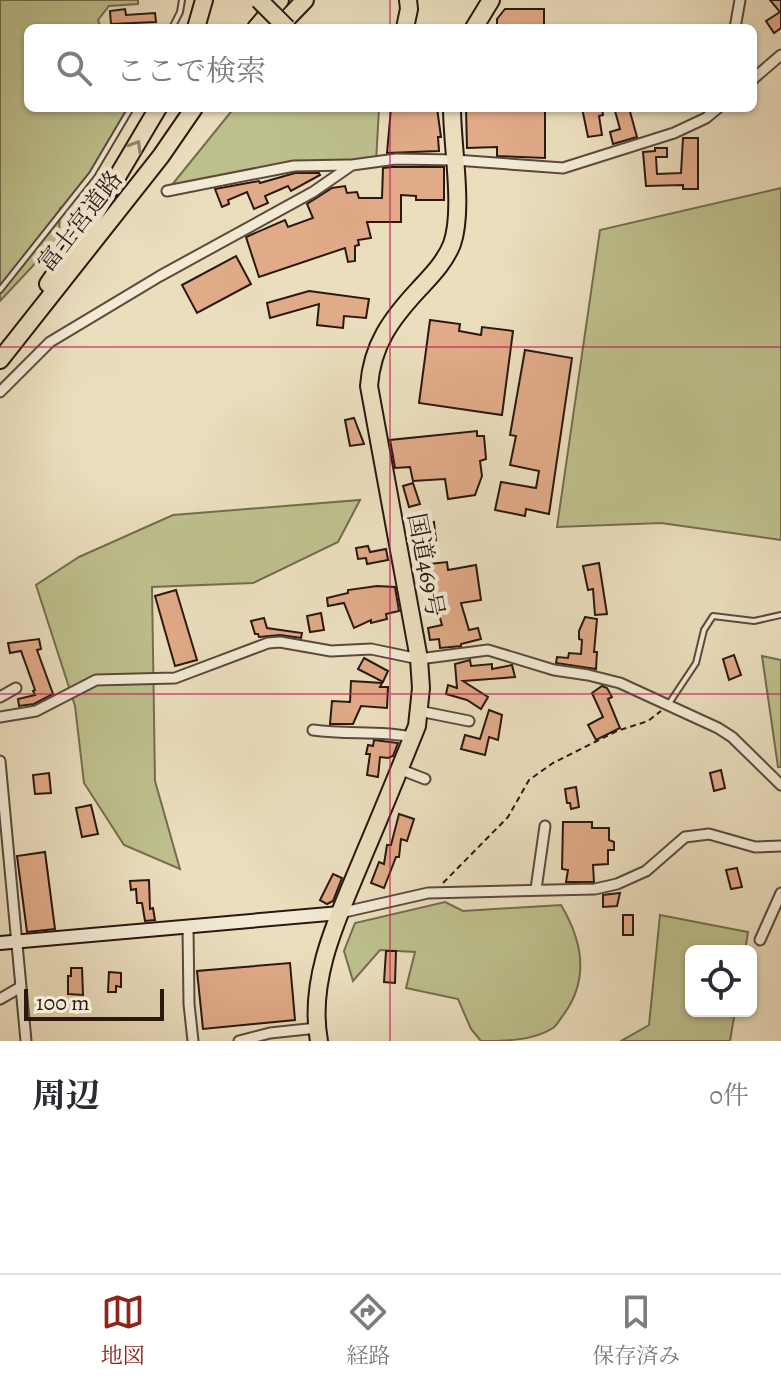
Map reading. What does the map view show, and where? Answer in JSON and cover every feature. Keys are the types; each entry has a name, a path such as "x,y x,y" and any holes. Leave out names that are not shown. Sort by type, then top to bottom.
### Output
{"highway":[{"path":"197,24 204,0"},
{"path":"251,0 274,24"},
{"path":"259,0 283,24"},
{"path":"259,24 280,0"},
{"path":"282,24 305,0"},
{"path":"406,24 408,0"},
{"path":"416,24 419,0"},
{"path":"476,24 491,0"},
{"path":"0,350 88,226 156,112"},
{"name":"富士宮道路","path":"0,360 161,156 191,112"},
{"path":"161,156 201,112"},
{"name":"国道469号","path":"318,1034 319,985 340,913 412,737 419,711 419,659 369,386 373,356 385,329 433,274 452,243 456,217 452,112"}],"street":[{"path":"736,24 740,0"},
{"path":"757,76 781,55"},
{"path":"167,191 294,166 352,165 396,159 563,168 663,137 713,112"},
{"path":"0,392 50,342 160,276 313,192 352,165"},
{"path":"0,717 36,711 96,680 175,678 268,643 280,642 331,651 371,649 419,659 488,650 554,670 620,683 718,728 732,737 781,785"},
{"path":"0,697 16,688"},
{"path":"419,711 469,721"},
{"path":"313,730 388,732 412,737"},
{"path":"0,761 5,853 26,1041"},
{"path":"399,769 425,779"},
{"path":"536,889 545,826"},
{"path":"0,943 340,913 428,893 595,889 617,884 646,871 685,837 709,834 755,847 781,846"},
{"path":"760,940 781,893"},
{"path":"188,928 193,1041"},
{"path":"0,999 19,988"},
{"path":"239,1041 270,1033 318,1034"}],"lane":[{"path":"174,24 182,0"},
{"path":"0,290 92,174 129,112"},
{"path":"668,705 696,663 704,630 713,616 754,621 781,615"}],"path":[{"path":"428,893 446,881 508,817 529,780 553,763 617,731 648,721 668,705"}],"green space":[{"path":"0,0 138,0 138,4 109,6 98,20 100,24 24,24 24,112 129,112 97,164 62,212 60,207 59,238 0,301"},
{"path":"231,112 379,112 376,162 295,162 167,191"},
{"path":"781,188 781,540 661,523 557,527 600,230"},
{"path":"360,500 338,542 253,583 152,587 155,781 180,869 124,845 84,783 75,706 36,585 79,557 173,515"},
{"path":"762,656 781,660 781,767 778,767"},
{"path":"445,902 463,911 561,905 578,945 580,973 572,1000 554,1027 527,1038 481,1041 471,1029 458,999 406,988 415,952 380,950 353,981 344,951 355,923"},
{"path":"660,915 748,932 746,945 685,945 685,1017 734,1017 730,1041 621,1041 649,1025"}],"building":[{"path":"770,0 781,0 781,28 774,33 766,21 780,12"},
{"path":"125,9 126,15 155,13 156,22 111,24 110,11"},
{"path":"505,9 544,9 544,24 497,24"},
{"path":"391,112 438,112 441,137 438,137 439,151 387,153"},
{"path":"466,112 545,112 545,158 497,156 497,147 467,148"},
{"path":"583,112 603,112 599,116 602,135 588,137"},
{"path":"615,112 630,112 637,137 613,144 610,132 620,129"},
{"path":"683,138 698,138 698,189 683,189 683,185 646,186 643,152 667,148 667,157 656,157 657,174 681,173"},
{"path":"444,167 444,200 416,200 416,196 401,195 401,222 367,222 371,238 358,240 355,261 348,262 345,248 259,277 246,237 285,220 288,227 313,218 307,204 332,188 345,186 347,193 357,192 359,198 382,198 383,168"},
{"path":"295,173 320,175 291,191 288,186 265,196 268,203 254,209 247,192 228,200 229,204 222,207 215,189 260,183"},
{"path":"236,256 251,284 197,313 182,285"},
{"path":"309,291 369,299 366,318 344,316 343,328 317,325 319,304 270,318 267,303"},
{"path":"430,320 460,324 459,331 481,335 482,327 513,331 502,415 419,403"},
{"path":"525,350 572,358 549,514 526,509 525,516 495,510 501,482 536,488 539,471 510,465 516,436 510,435"},
{"path":"354,418 364,444 350,446 345,420"},
{"path":"477,431 477,436 484,436 486,459 480,461 482,476 475,495 448,499 445,479 413,481 410,467 395,468 390,440"},
{"path":"413,483 420,504 409,507 403,486"},
{"path":"434,522 436,541 423,542 421,524"},
{"path":"368,546 370,552 386,549 388,560 367,564 366,558 358,559 356,548"},
{"path":"447,562 448,570 476,565 481,600 461,603 469,630 478,628 481,639 461,646 440,648 439,639 430,640 428,628 442,625 438,611 441,607 436,592 425,593 421,565"},
{"path":"599,563 607,614 595,615 593,589 588,590 583,566"},
{"path":"395,587 399,611 386,614 387,619 371,623 371,620 354,628 344,603 328,606 327,598 348,593 348,590"},
{"path":"176,590 197,660 175,666 155,596"},
{"path":"321,613 324,630 310,632 307,616"},
{"path":"585,617 597,619 596,669 556,663 557,657 568,658 569,653 581,654 579,631"},
{"path":"264,618 267,628 302,633 301,638 280,635 259,637 251,621"},
{"path":"39,639 41,649 37,650 53,694 34,704 19,706 18,699 35,695 35,690 21,651 10,653 8,643"},
{"path":"734,655 741,675 729,680 723,659"},
{"path":"364,658 388,671 383,682 358,669"},
{"path":"470,660 471,666 492,664 492,669 512,665 515,677 463,681 488,697 481,709 467,700 446,694 448,685 457,688 455,664"},
{"path":"351,681 382,683 380,687 388,687 387,708 361,706 353,724 330,724 332,701 350,702"},
{"path":"602,686 612,697 608,699 620,728 596,740 588,725 603,717 592,693"},
{"path":"489,710 502,715 498,740 489,737 485,755 461,749 465,735 480,739"},
{"path":"374,740 398,743 393,756 380,757 378,777 367,775 370,754 366,754 368,745 373,746"},
{"path":"721,770 725,788 714,791 710,773"},
{"path":"49,773 51,793 35,794 33,775"},
{"path":"576,787 579,807 571,809 565,789"},
{"path":"91,805 98,834 82,837 76,808"},
{"path":"399,814 414,819 407,841 401,839 399,857 396,857 384,888 371,883 379,862 384,864 387,845 391,845"},
{"path":"563,822 592,822 592,828 609,828 609,840 614,842 614,850 608,850 608,864 593,865 594,882 566,882 568,870 562,869"},
{"path":"45,852 55,929 27,932 17,856"},
{"path":"737,868 742,887 731,889 726,870"},
{"path":"333,874 342,878 333,901 327,904 320,900"},
{"path":"149,880 150,909 153,908 155,920 145,921 142,903 137,903 136,889 131,890 130,881"},
{"path":"620,893 617,906 603,907 603,895"},
{"path":"623,915 633,915 633,935 623,935"},
{"path":"386,951 396,951 395,983 384,982"},
{"path":"290,963 295,1020 203,1029 197,971"},
{"path":"71,968 82,968 83,995 68,994"},
{"path":"109,972 121,973 121,987 116,986 116,992 108,992"}]}
